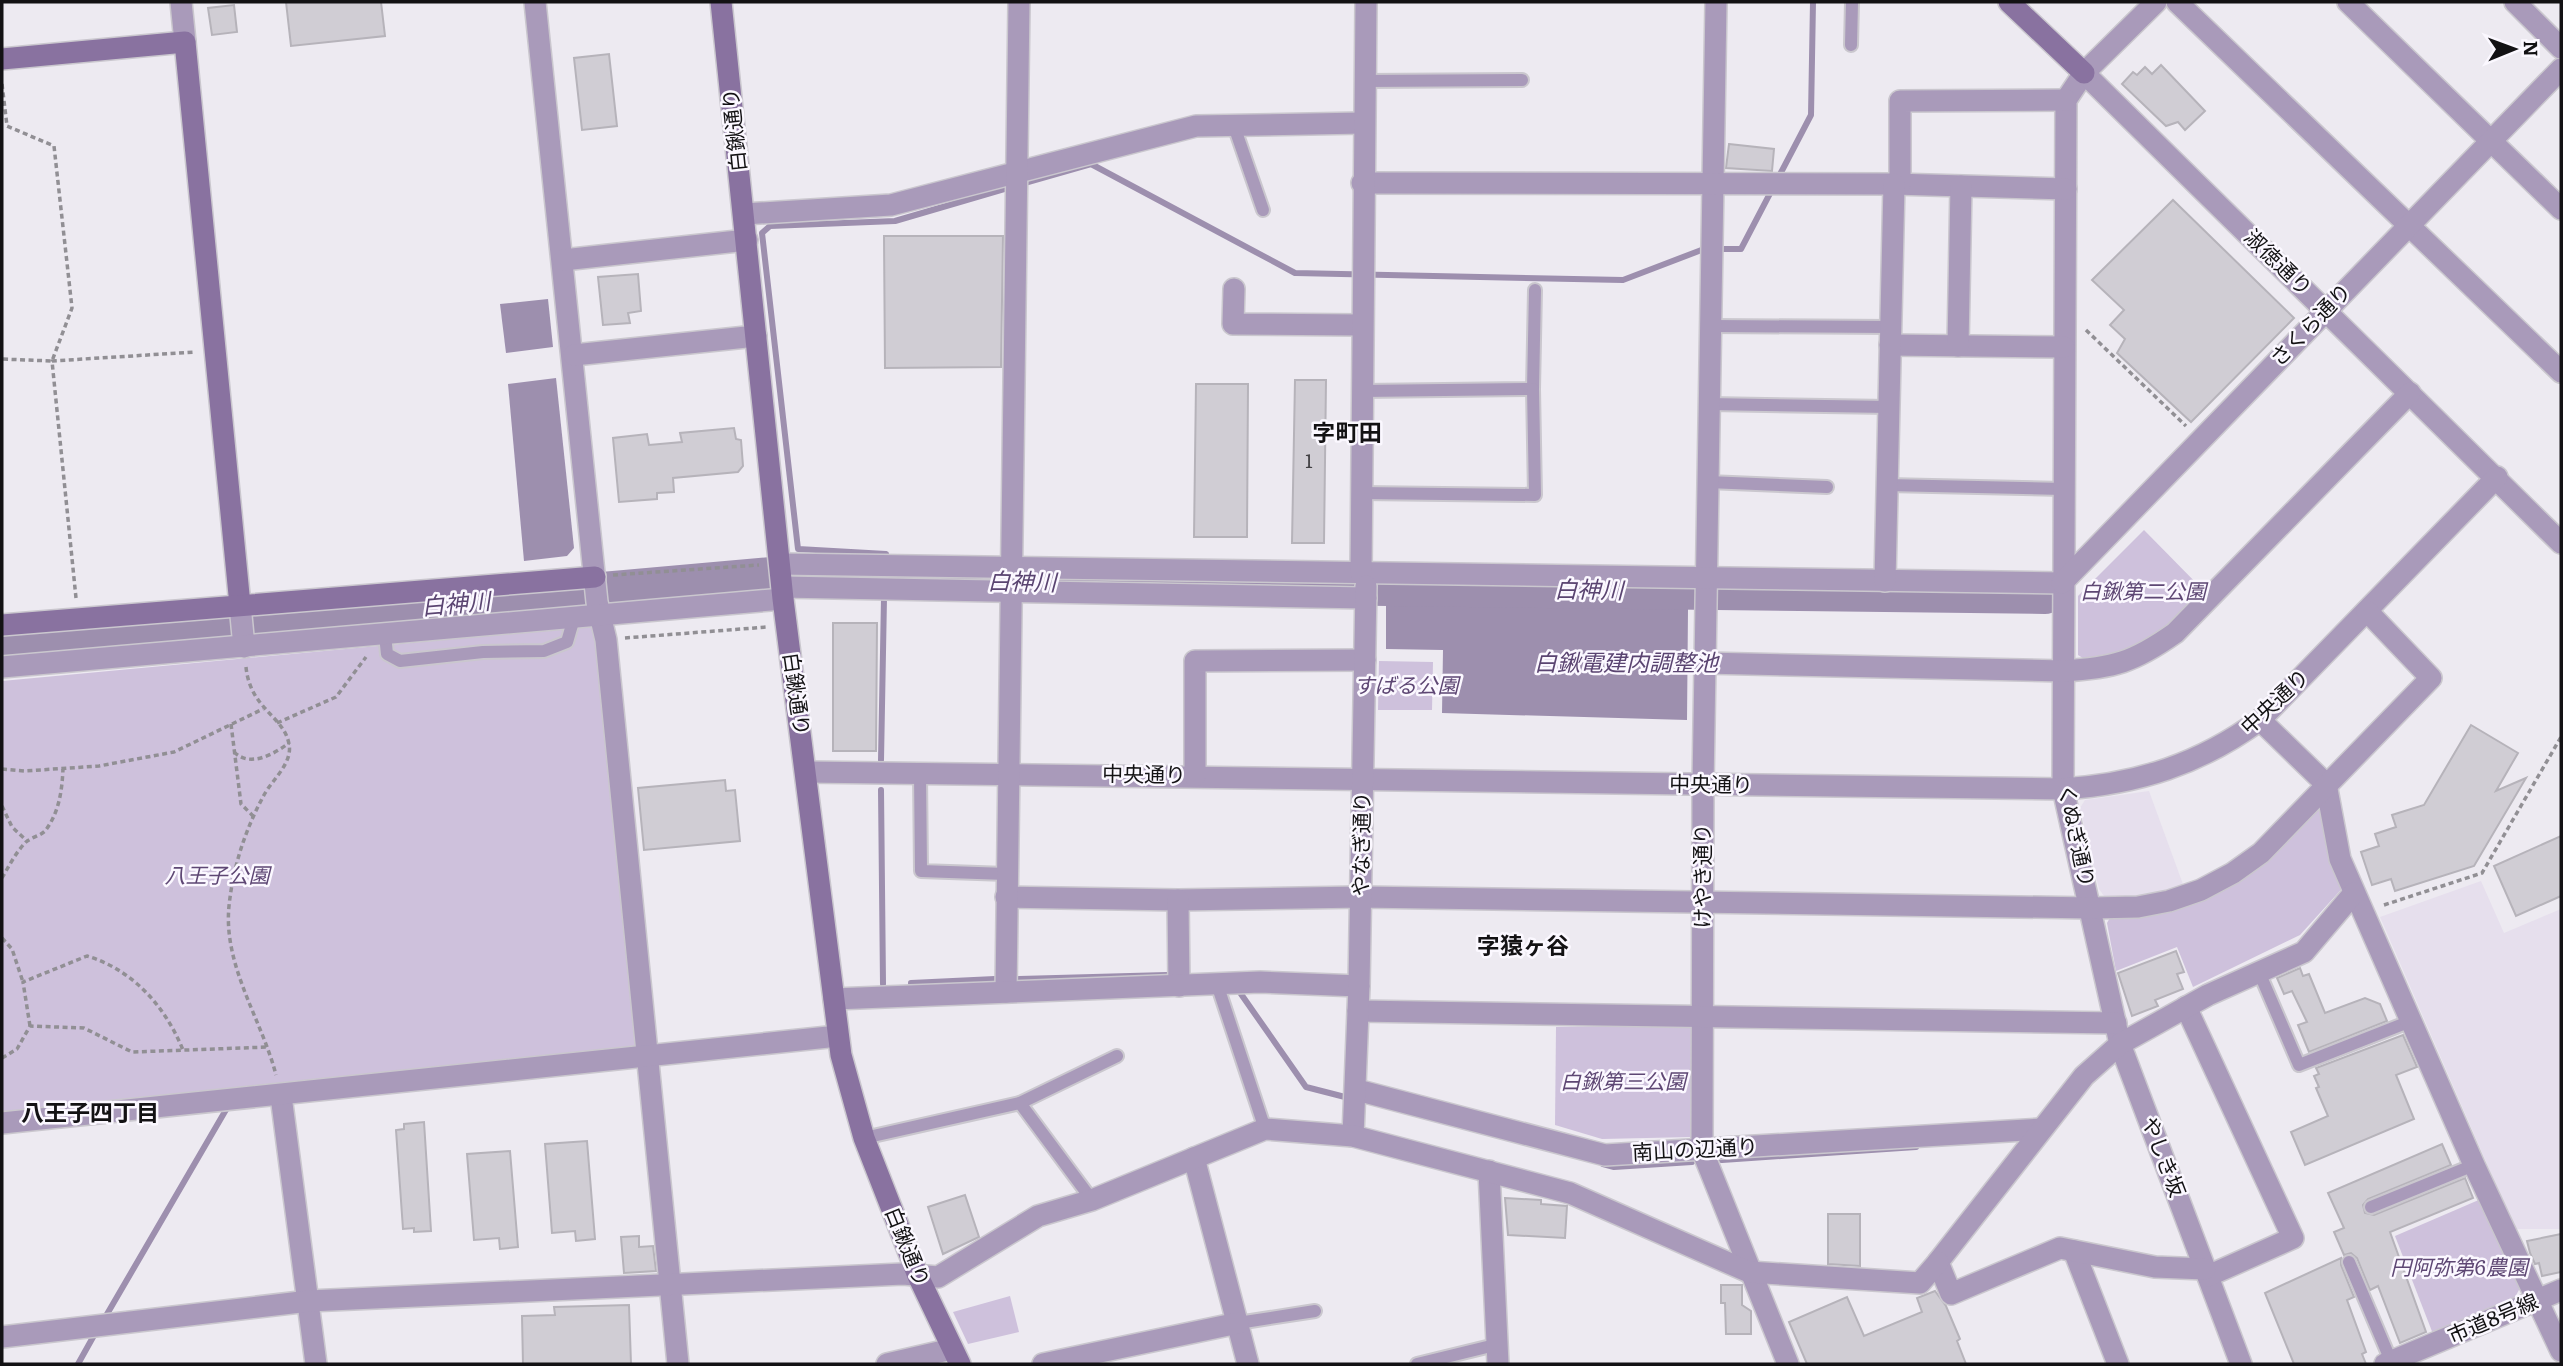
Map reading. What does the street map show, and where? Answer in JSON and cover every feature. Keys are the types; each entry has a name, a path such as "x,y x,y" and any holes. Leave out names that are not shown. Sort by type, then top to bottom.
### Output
{"street":[{"path":"181,2 241,625"},
{"path":"535,2 597,594 606,640 678,1364"},
{"name":"白鍬通り","path":"721,2 779,578 807,772 838,1036 864,1138 918,1276 956,1357"},
{"path":"1006,992 1019,2"},
{"name":"やなぎ通り","path":"1353,1136 1357,1090 1365,660 1361,492 1362,183 1366,2"},
{"name":"けやき通り","path":"1702,1150 1703,785 1716,2"},
{"path":"2009,2 2084,73"},
{"path":"1885,581 1890,336 1900,101 2066,100 2084,73 2156,2"},
{"path":"2177,2 2410,223 2561,372"},
{"path":"2348,2 2561,209"},
{"path":"2515,2 2561,48"},
{"path":"2,59 185,42"},
{"name":"さくら通り","path":"2062,583 2561,69"},
{"name":"淑徳通り","path":"2084,73 2561,542"},
{"name":"くぬぎ通り","path":"2066,100 2063,789 2120,1045"},
{"path":"744,214 891,205 1196,126 1363,123"},
{"path":"1362,183 1897,184 2066,189"},
{"path":"1958,346 1961,186"},
{"path":"563,260 747,240"},
{"path":"1234,289 1233,324 1362,324"},
{"path":"574,355 756,336"},
{"path":"1890,336 1958,346 2064,347"},
{"path":"1705,663 2063,671 2101,668 2142,656 2175,633 2410,393"},
{"name":"中央通り","path":"807,772 2063,789 2130,781 2182,766 2227,743 2260,720 2497,477"},
{"path":"2,667 241,625 779,578 1365,583 1706,580 2062,583"},
{"path":"2,625 78,618 241,625 379,635 574,618 597,594"},
{"path":"1006,897 1178,900 1361,897 2138,907 2201,890 2261,853 2431,678 2367,611"},
{"path":"1195,776 1195,661 1365,660"},
{"path":"2260,720 2326,784 2340,859 2474,1166 2561,1351"},
{"path":"1178,900 1179,986"},
{"path":"2,1337 309,1301 903,1274 937,1277 1038,1216 1092,1200 1265,1129 1353,1136 1570,1193 1749,1272 1920,1283 2084,1076 2120,1045 2186,1007 2304,953 2359,903"},
{"path":"834,999 1260,982 1359,986"},
{"path":"1938,1262 1951,1294 2060,1248 2155,1267 2206,1272 2293,1238 2186,1007"},
{"path":"1358,1011 2116,1023"},
{"path":"2,1123 838,1036"},
{"name":"やしき坂","path":"2120,1045 2241,1364"},
{"name":"南山の辺通り","path":"1357,1090 1605,1155 2041,1129"},
{"path":"281,1096 316,1364"},
{"path":"1702,1150 1788,1364"},
{"path":"1194,1158 1248,1364"},
{"path":"1489,1171 1496,1355"},
{"path":"2074,1251 2118,1364"},
{"name":"市道8号線","path":"2388,1363 2561,1290"},
{"path":"1043,1364 1238,1323"},
{"path":"887,1364 956,1357"}],"lane":[{"path":"1851,45 1852,2"},
{"path":"1364,81 1522,80"},
{"path":"1234,125 1264,210"},
{"path":"1361,492 1535,495 1535,290"},
{"path":"1711,326 1890,336"},
{"path":"1362,391 1533,389"},
{"path":"1709,404 1889,407"},
{"path":"1708,482 1827,487"},
{"path":"1887,485 2063,489"},
{"path":"379,635 387,654 400,662 483,652 544,651 567,642 574,618"},
{"path":"920,773 921,871 1006,874"},
{"path":"2259,972 2299,1065 2411,1021"},
{"path":"1217,984 1265,1129"},
{"path":"864,1138 1020,1103 1117,1056"},
{"path":"1020,1103 1092,1200"},
{"path":"2371,1207 2474,1166"},
{"path":"2350,1262 2388,1363"},
{"path":"1238,1323 1315,1311"},
{"path":"1417,1364 1496,1355"}],"path":[{"path":"2,84 4,126 54,146 72,308 52,361 78,618"},
{"path":"2065,312 2073,315 2201,439"},
{"path":"2,359 52,361 215,351"},
{"path":"597,594 779,578"},
{"path":"241,625 247,681 263,709 277,723 289,743 287,760 253,816 235,863 229,909 233,953 246,995 269,1047 281,1096"},
{"path":"606,640 775,626"},
{"path":"277,723 336,697 372,649 379,635"},
{"path":"2,769 25,771 99,766 174,752 263,709"},
{"path":"231,724 240,804 253,816"},
{"path":"2359,903 2482,873 2561,737"},
{"path":"232,750 239,757 249,759 272,754 289,743"},
{"path":"2,878 27,841 43,833 56,811 62,792 63,769"},
{"path":"2,806 12,827 27,841"},
{"path":"2,938 12,949 23,982 30,1026 17,1049 2,1058"},
{"path":"23,982 87,956 105,961 145,991 172,1023 183,1050"},
{"path":"30,1026 84,1028 132,1052 269,1047"}],"shaded area":[{"path":"2149,791 2184,887 2142,898 2107,900 2099,889 2080,808 2085,800"},
{"path":"2481,881 2504,933 2561,909 2561,1229 2515,1229 2380,917"}],"green space":[{"name":"白鍬第二公園","path":"2144,530 2205,592 2165,628 2138,645 2086,660 2078,655 2078,596"},
{"name":"八王子公園","path":"592,626 600,636 640,1043 635,1048 2,1113 2,681"},
{"name":"すばる公園","path":"1379,661 1433,662 1432,710 1378,710"},
{"path":"2314,809 2327,814 2348,882 2300,935 2193,987 2177,947 2116,971 2107,923 2112,914 2187,903"},
{"name":"白鍬第三公園","path":"1692,1025 1691,1137 1602,1139 1555,1125 1556,1027"},
{"name":"円阿弥第6農園","path":"2481,1199 2520,1288 2514,1299 2433,1334 2395,1236"},
{"path":"1010,1296 1019,1332 968,1344 953,1312"}],"water":[{"path":"548,299 553,347 506,353 500,304"},
{"path":"556,378 574,548 567,556 524,561 508,384"},
{"name":"白鍬電建内調整池","path":"1386,604 1688,609 1687,720 1442,713 1443,650 1386,649"}],"building":[{"path":"286,2 381,2 385,36 291,46"},
{"path":"234,5 237,32 212,35 208,8"},
{"path":"609,54 617,126 582,130 574,58"},
{"path":"2161,65 2205,111 2185,130 2178,122 2166,126 2122,84 2133,72 2137,75 2145,67 2152,74"},
{"path":"1729,144 1774,149 1772,171 1726,168"},
{"path":"2173,200 2294,318 2191,422 2117,353 2125,339 2110,325 2124,310 2092,280"},
{"path":"884,236 1003,236 1001,367 885,368"},
{"path":"638,274 641,311 628,313 630,323 603,325 598,277"},
{"path":"1295,380 1326,380 1324,543 1292,543"},
{"path":"1196,384 1248,384 1247,537 1194,537"},
{"path":"734,428 736,439 741,440 743,466 738,472 673,478 674,492 657,493 657,499 619,502 613,438 647,434 649,445 682,442 680,433"},
{"path":"833,623 877,623 876,751 833,751"},
{"path":"2471,725 2518,753 2496,791 2526,778 2474,866 2395,891 2391,879 2372,885 2361,852 2379,846 2375,834 2396,827 2392,815 2424,805"},
{"path":"725,780 726,791 735,790 740,841 644,850 638,788"},
{"path":"2561,836 2561,896 2516,916 2494,866"},
{"path":"2176,951 2184,972 2177,974 2183,989 2155,1000 2158,1006 2132,1016 2118,973"},
{"path":"2300,968 2303,976 2309,974 2325,1013 2365,998 2380,1004 2387,1021 2309,1052 2298,1025 2307,1022 2292,991 2284,994 2277,978"},
{"path":"2403,1035 2417,1067 2396,1075 2414,1119 2305,1165 2291,1132 2328,1116 2316,1088 2319,1087 2314,1076 2319,1074 2316,1068"},
{"path":"424,1122 431,1231 414,1232 414,1228 403,1229 396,1130 404,1129 404,1124"},
{"path":"587,1141 595,1239 576,1241 575,1231 552,1233 545,1144"},
{"path":"2442,1144 2451,1165 2368,1199 2363,1205 2365,1213 2374,1215 2465,1178 2473,1198 2390,1232 2426,1332 2400,1343 2378,1286 2370,1290 2357,1258 2351,1253 2344,1255 2334,1232 2344,1228 2328,1193"},
{"path":"510,1151 518,1247 500,1249 499,1238 474,1240 467,1154"},
{"path":"965,1195 979,1237 943,1254 928,1207"},
{"path":"1505,1198 1541,1200 1541,1204 1567,1206 1565,1238 1508,1235"},
{"path":"1828,1214 1860,1214 1860,1266 1828,1264"},
{"path":"2561,1234 2561,1272 2542,1276 2539,1263 2535,1264 2527,1241"},
{"path":"639,1236 639,1247 653,1246 656,1271 624,1273 621,1237"},
{"path":"2341,1258 2341,1265 2354,1297 2347,1300 2366,1352 2362,1354 2366,1364 2294,1364 2265,1293"},
{"path":"1721,1285 1742,1285 1742,1305 1751,1311 1751,1334 1726,1334 1725,1303 1721,1303"},
{"path":"1935,1291 1946,1306 1960,1339 1957,1341 1966,1364 1807,1364 1789,1322 1847,1297 1864,1336 1922,1312 1917,1298"},
{"path":"629,1305 631,1364 523,1364 522,1316 555,1315 554,1307"}],"waterway":[{"path":"1021,184 1091,164 1295,273 1623,280 1704,249 1741,249 1811,115 1813,2"},
{"path":"885,559 886,554 798,549 762,233 770,226 895,221 1011,187"},
{"name":"白神川","path":"2,644 794,574 1000,582"},
{"name":"白神川","path":"1063,583 2045,595"},
{"path":"881,760 884,598"},
{"path":"881,790 883,984"},
{"path":"1019,979 1167,975"},
{"path":"911,983 995,979"},
{"path":"1241,994 1306,1087 1345,1097"},
{"path":"103,1321 227,1108"},
{"path":"1722,1160 1916,1147"},
{"path":"1603,1164 1614,1167 1692,1162"},
{"path":"78,1364 97,1330"}],"district":[{"name":"字町田","path":"1347,433"},
{"name":"字猿ヶ谷","path":"1523,946"},
{"name":"八王子四丁目","path":"90,1113"}]}
